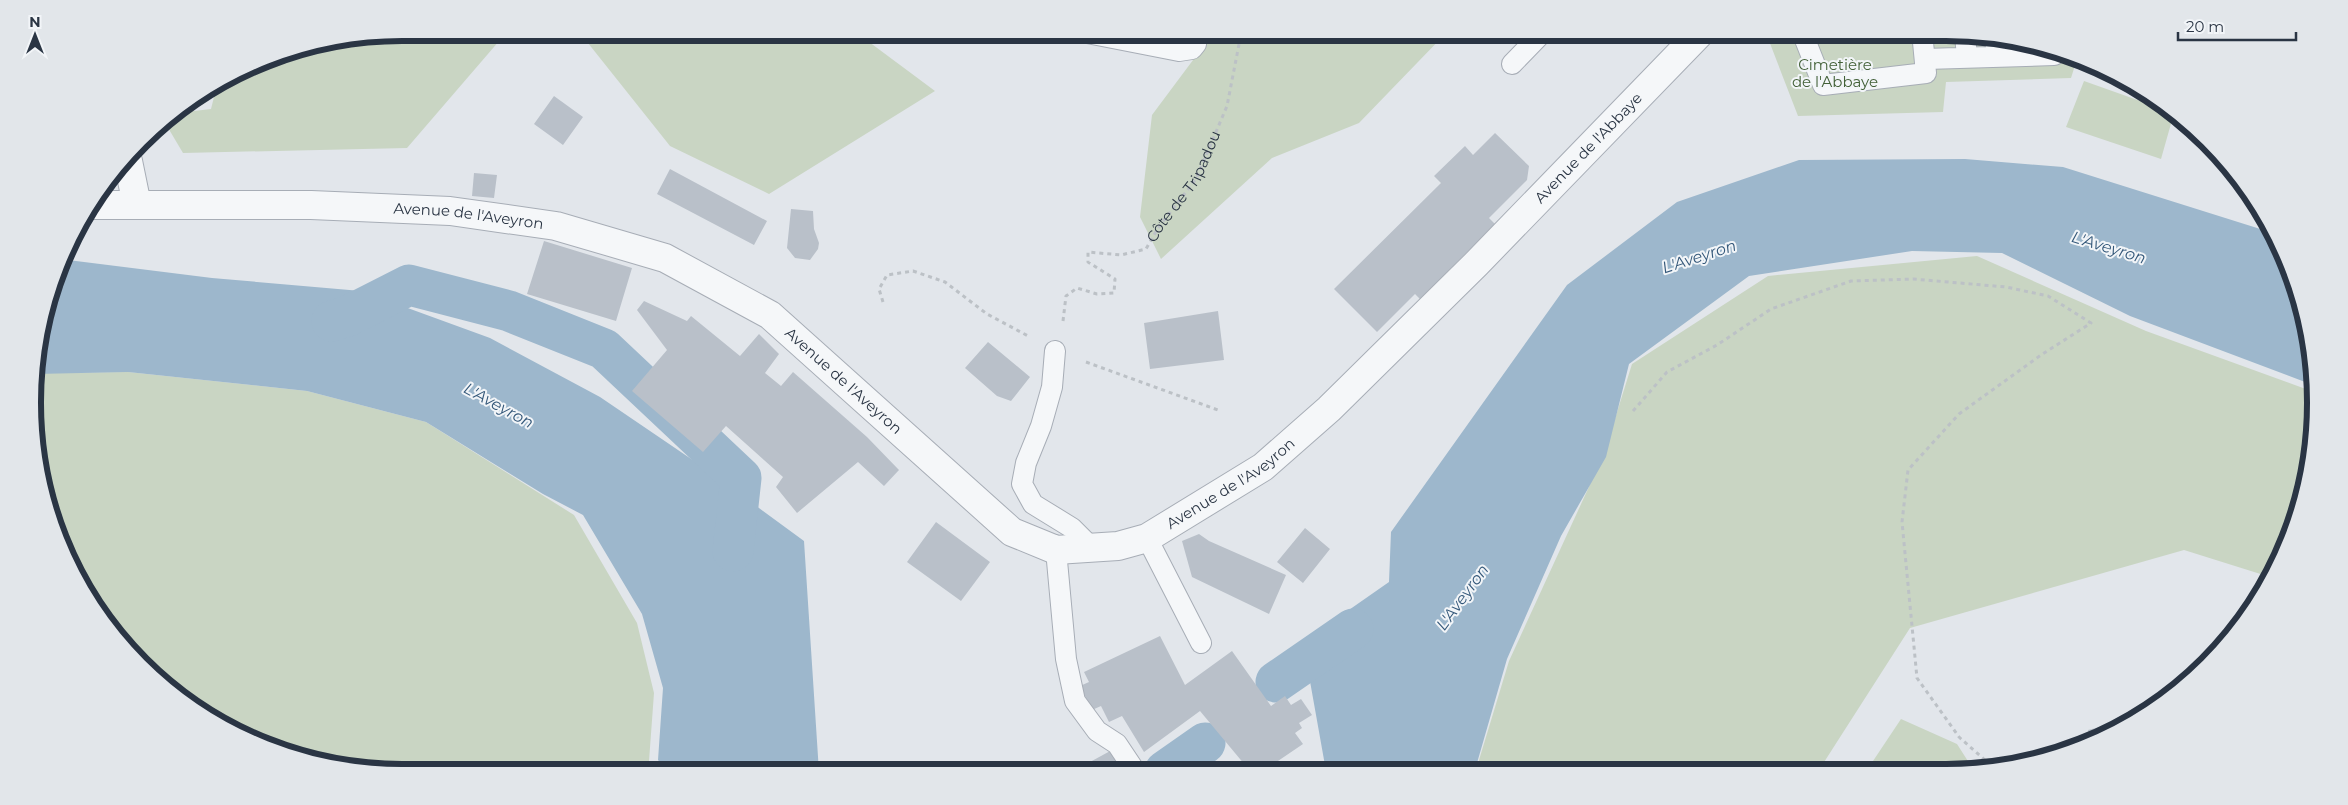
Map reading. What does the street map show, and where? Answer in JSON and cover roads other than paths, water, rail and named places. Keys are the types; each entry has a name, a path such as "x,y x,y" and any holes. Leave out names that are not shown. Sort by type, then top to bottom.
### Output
{"street":[{"name":"Avenue de l'Abbaye","path":"1477,263 1691,41"},
{"path":"129,166 137,205"},
{"name":"Avenue de l'Aveyron","path":"100,205 311,205 450,211 556,226 665,258 770,315 1012,532 1056,550 1118,546 1147,538 1263,467 1330,409 1477,263"}],"lane":[{"path":"1128,41 1179,51 1192,50 1196,41"},
{"path":"1512,64 1534,41"},
{"path":"1806,41 1823,85 1926,73 1923,41"},
{"path":"1966,42 1967,57"},
{"path":"1926,59 1967,57 1996,48 2033,52"},
{"path":"1055,351 1052,388 1041,426 1026,463 1022,484 1033,504 1072,528 1091,547"},
{"path":"1147,538 1201,643"},
{"path":"1056,550 1066,659 1075,701 1097,731 1117,744 1130,764"}],"water":[{"name":"L'Aveyron","path":"1965,159 2063,167 2262,230 2288,286 2300,332 2306,382 2130,316 2002,253 1912,251 1749,276 1629,364 1606,457 1561,536 1507,659 1477,764 1325,764 1303,642 1389,582 1391,532 1567,285 1677,202 1799,160"},
{"name":"L'Aveyron","path":"71,260 212,278 361,291 490,338 600,397 703,467 804,541 818,764 661,764 658,760 663,688 642,614 583,515 543,494 426,422 307,391 128,372 42,374 48,332 60,286"}],"waterway":[{"path":"332,321 348,316 409,285 509,311 604,349 741,478 733,551"},
{"path":"1276,682 1353,629"},
{"path":"1175,764 1205,743"}],"park label":[{"name":"Cimetière de l'Abbaye","path":"1835,74"}]}
